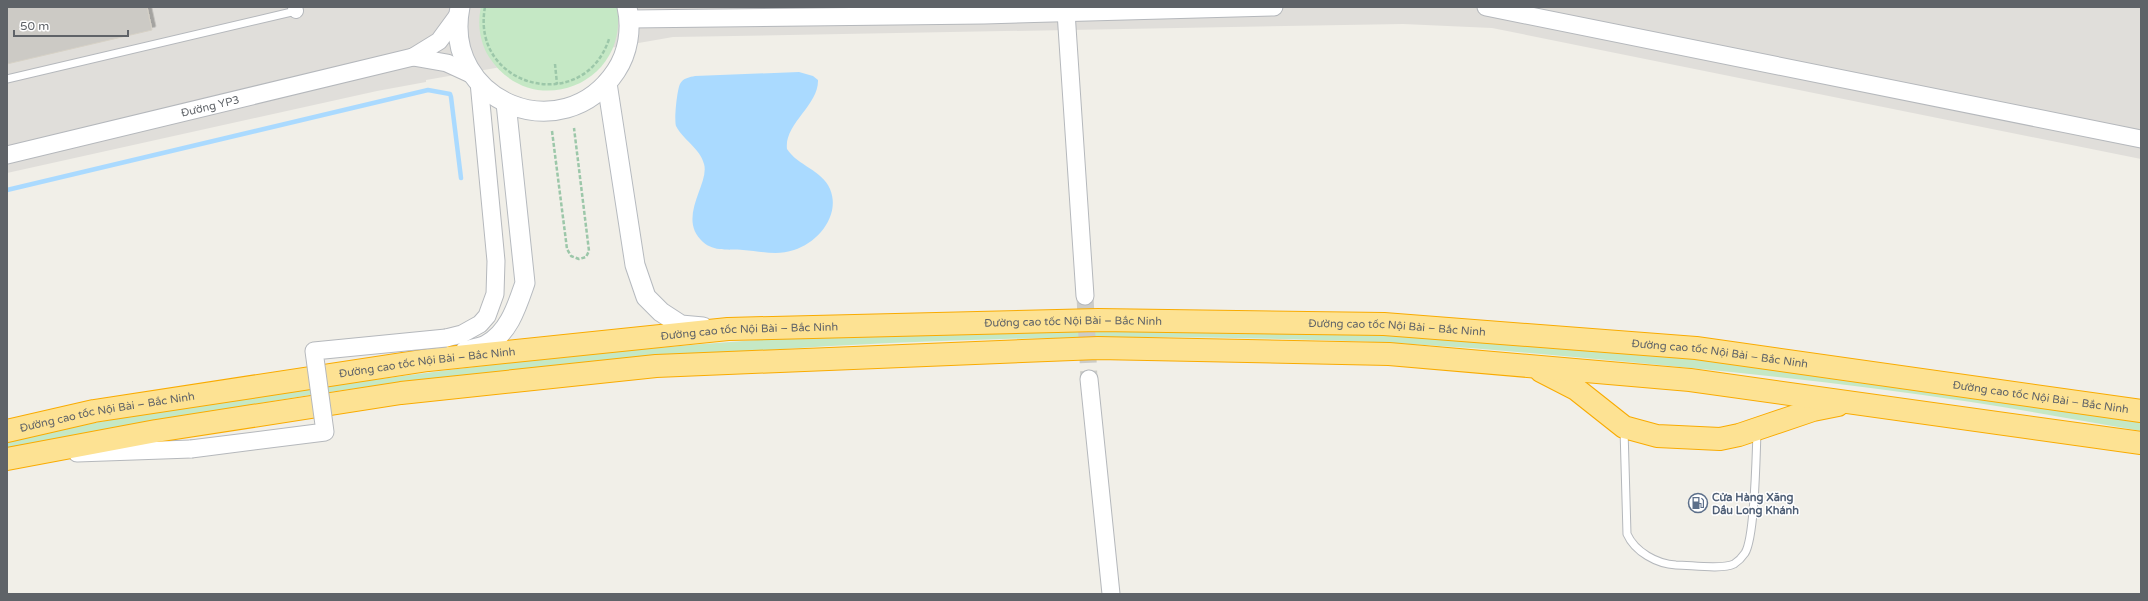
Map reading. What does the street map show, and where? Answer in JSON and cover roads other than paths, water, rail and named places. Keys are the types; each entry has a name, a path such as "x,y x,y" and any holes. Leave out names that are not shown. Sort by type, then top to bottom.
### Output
{"highway":[{"name":"Đường cao tốc Nội Bài – Bắc Ninh","path":"7,431 94,411 428,360 728,329 1098,320 1384,324 1696,348 2141,411"},
{"path":"16,457 156,431 401,393 656,366 1098,348 1389,354 1690,380 1854,402 2141,444"},
{"path":"1533,366 1576,389 1624,427 1639,432 1679,438 1720,439 1739,436 1813,410 1854,402"}],"main road":[{"path":"459,11 460,47 476,79 488,91 506,103 533,111 558,110 582,102 607,83 618,68 624,54 628,39 628,13"},
{"path":"607,83 636,266 646,297 661,312 681,325 728,329"},
{"path":"428,360 486,346 504,330 516,310 525,283 506,103"}],"street":[{"path":"628,13 1066,12 1274,7"},
{"path":"1486,7 2141,139"},
{"path":"413,57 439,41 459,11"},
{"path":"1066,12 1085,296"},
{"path":"16,457 191,449 324,432 314,351 446,338 462,334 480,324 487,316 496,294 496,261 476,79 447,63 413,57"},
{"name":"Đường YP3","path":"7,155 413,57"},
{"path":"1088,379 1110,594"}],"lane":[{"path":"7,79 295,9"},
{"path":"1624,427 1627,534 1631,543 1647,556 1673,565 1720,566 1734,564 1740,559 1745,553 1751,537 1758,429"}],"water":[{"path":"799,72 813,76 818,80 817,89 813,98 791,131 787,149 797,160 816,172 830,189 833,199 830,218 825,227 811,241 788,252 768,253 717,249 707,245 696,233 693,222 693,212 705,172 704,164 699,153 676,126 676,105 681,82 689,77 695,76"}],"waterway":[{"path":"7,190 428,90 450,94 461,178"}],"tunnel":[{"path":"1085,296 1089,379"}],"place":[{"name":"Cửa Hàng Xăng Dầu Long Khánh","path":"1698,503"}]}
